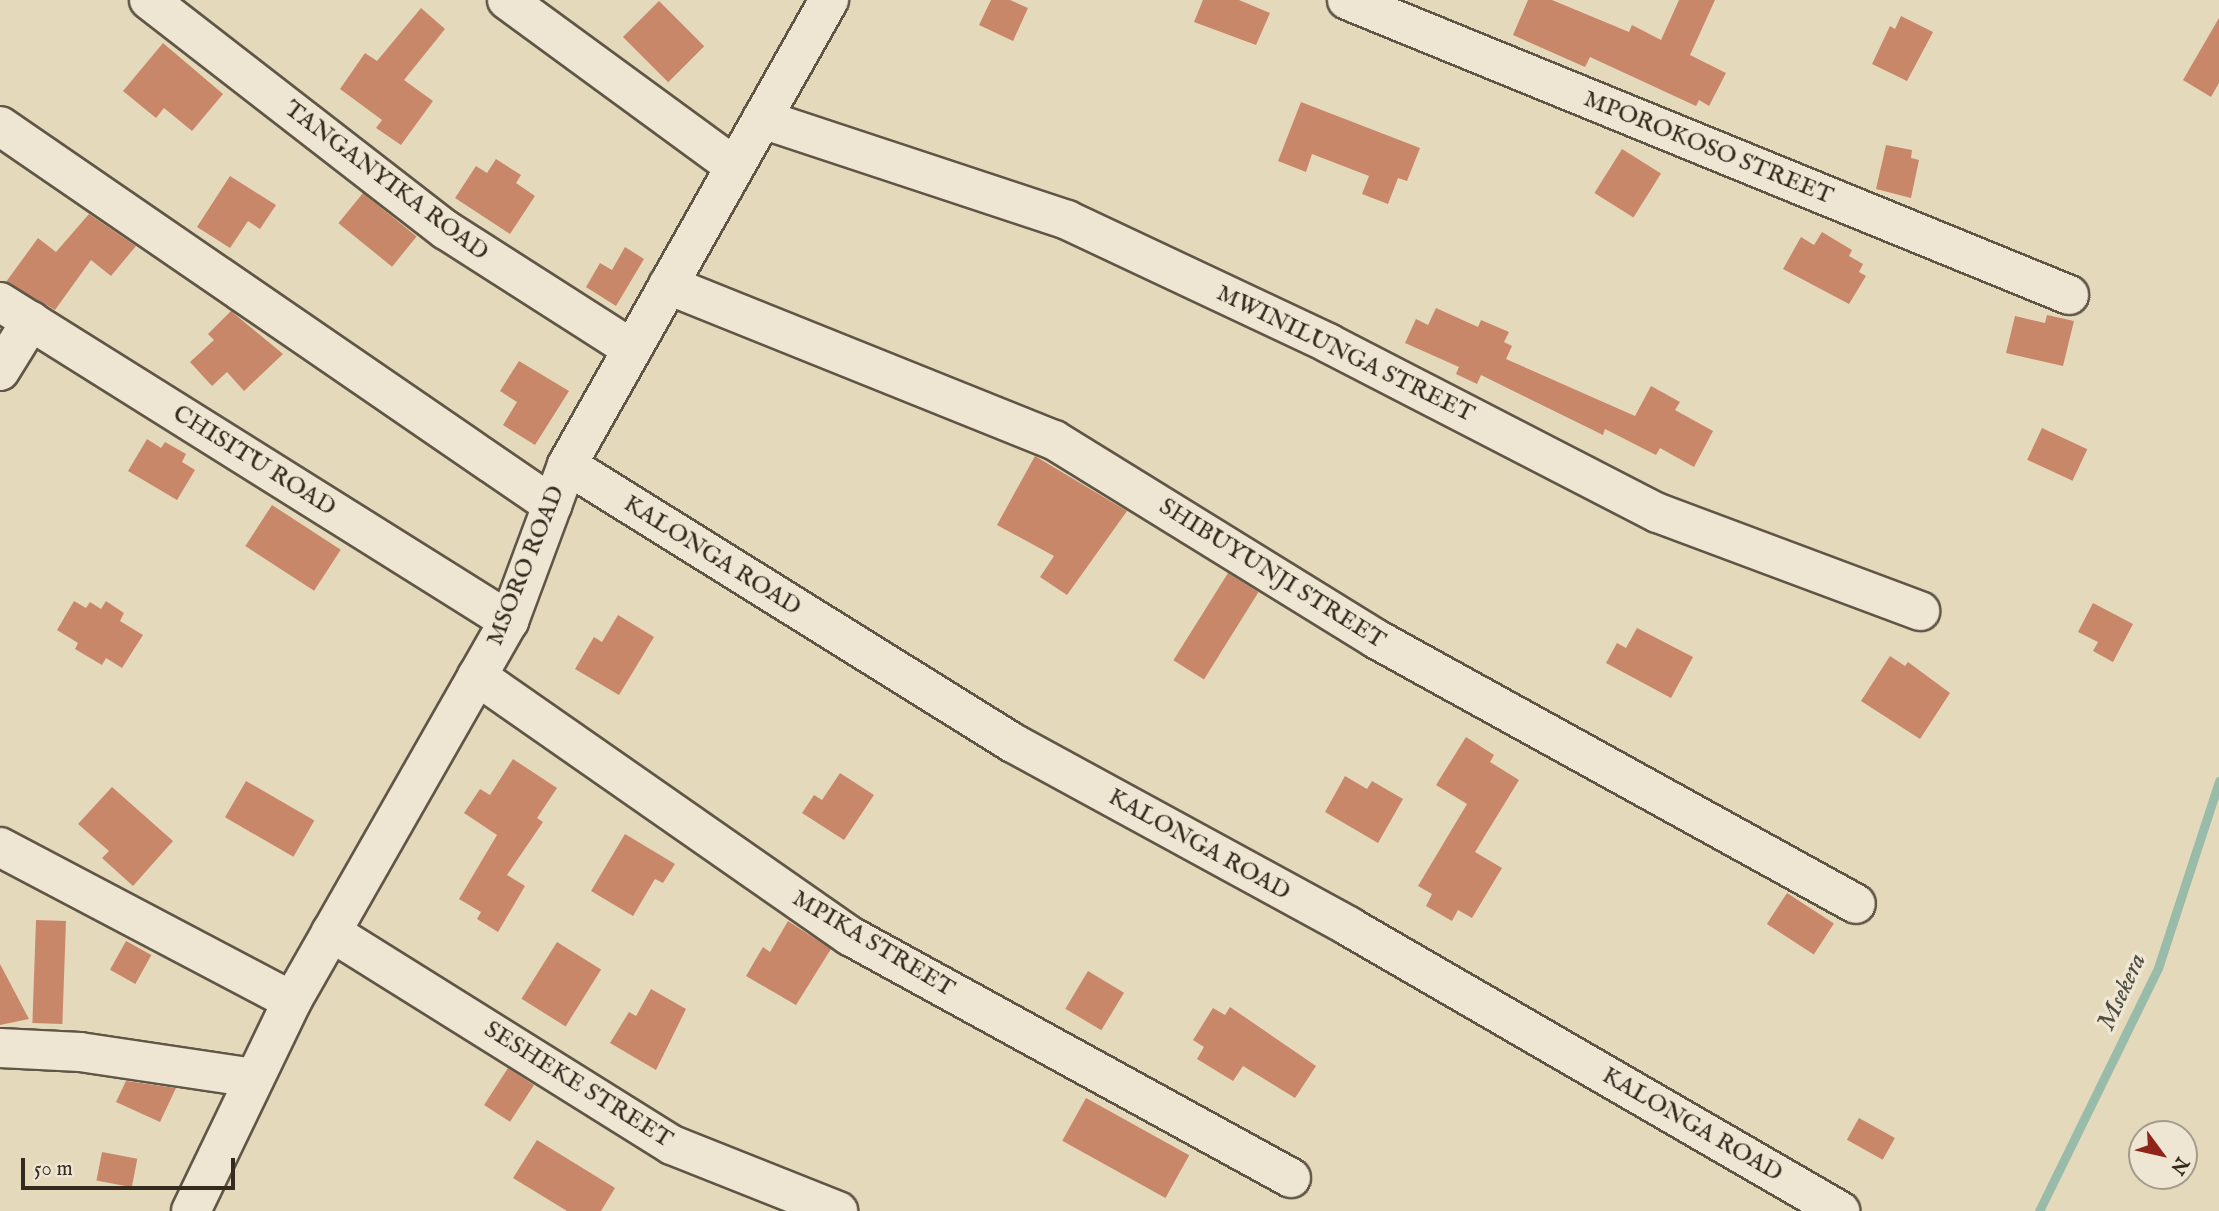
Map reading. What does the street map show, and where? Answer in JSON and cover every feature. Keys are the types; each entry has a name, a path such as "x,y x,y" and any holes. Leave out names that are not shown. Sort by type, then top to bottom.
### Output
{"street":[{"name":"TANGANYIKA ROAD","path":"149,0 446,230 632,349"},
{"path":"507,0 734,166"},
{"name":"MSORO ROAD","path":"191,1211 292,1002 509,621 566,465 829,0"},
{"name":"MPOROKOSO STREET","path":"1347,0 2069,295"},
{"name":"MWINILUNGA STREET","path":"762,119 1068,220 1328,343 1658,513 1920,611"},
{"path":"0,126 552,505"},
{"name":"SHIBUYUNJI STREET","path":"668,285 1054,440 1376,639 1856,904"},
{"path":"0,371 15,312"},
{"name":"CHISITU ROAD","path":"15,312 509,621"},
{"name":"KALONGA ROAD","path":"566,465 1013,743 1348,926 1840,1211"},
{"name":"MPIKA STREET","path":"477,676 850,936 1291,1178"},
{"path":"0,847 292,1002"},
{"name":"SESHEKE STREET","path":"331,932 672,1145 838,1211"},
{"path":"0,1048 79,1052 254,1078"}],"building":[{"path":"991,0 1010,0 1028,8 1013,41 979,25"},
{"path":"1203,0 1239,0 1270,13 1256,45 1194,22"},
{"path":"1528,0 1552,0 1629,32 1632,25 1661,40 1679,0 1715,0 1690,55 1726,73 1709,106 1699,100 1696,106 1590,57 1585,67 1513,35"},
{"path":"659,1 704,46 668,82 623,37"},
{"path":"421,8 445,29 404,80 433,101 401,145 376,128 382,120 340,89 365,53 377,61"},
{"path":"1901,16 1933,32 1907,81 1872,64 1890,26 1895,29"},
{"path":"2219,18 2219,83 2211,97 2183,80"},
{"path":"163,43 223,94 192,131 164,108 156,118 123,91"},
{"path":"1301,102 1420,148 1407,181 1398,178 1388,204 1362,194 1369,176 1312,154 1306,172 1278,161"},
{"path":"1886,145 1912,150 1911,158 1919,160 1911,198 1876,189"},
{"path":"1622,149 1661,173 1633,217 1594,193"},
{"path":"496,159 521,175 516,183 535,196 510,234 455,198 476,166 487,173"},
{"path":"230,176 276,205 260,229 248,221 230,248 197,227"},
{"path":"363,193 417,236 392,267 338,223"},
{"path":"89,214 136,246 111,276 91,260 55,310 6,282 38,238 56,252"},
{"path":"1822,232 1852,250 1849,256 1863,264 1859,272 1866,276 1849,304 1783,269 1801,237 1814,245"},
{"path":"625,247 644,259 616,306 586,287 600,263 612,270"},
{"path":"1436,308 1478,327 1481,320 1509,332 1504,342 1512,346 1506,359 1635,416 1651,386 1680,402 1675,410 1713,431 1694,467 1660,448 1656,455 1605,429 1603,435 1481,375 1477,384 1456,374 1459,367 1405,343 1416,319 1428,325"},
{"path":"231,311 283,354 244,391 227,372 212,386 190,362 214,340 208,334"},
{"path":"2047,315 2074,321 2063,366 2006,353 2015,316 2045,323"},
{"path":"519,361 569,391 535,445 503,425 517,402 500,391"},
{"path":"2042,428 2087,449 2073,481 2027,460"},
{"path":"147,439 161,448 165,442 186,454 182,462 195,470 177,500 128,471"},
{"path":"1035,456 1127,511 1067,595 1040,577 1054,556 997,525"},
{"path":"272,505 341,550 314,591 245,546"},
{"path":"1228,573 1259,592 1204,679 1173,660"},
{"path":"74,601 86,608 90,602 101,609 106,601 124,613 120,621 143,635 122,668 106,658 102,665 75,649 78,643 57,630"},
{"path":"2093,603 2133,624 2113,662 2093,651 2098,642 2078,632"},
{"path":"618,615 654,637 619,695 575,669 594,637 602,642"},
{"path":"1637,628 1693,657 1671,698 1606,663 1617,643 1626,648"},
{"path":"1890,656 1905,666 1908,662 1950,693 1920,739 1861,701"},
{"path":"1466,737 1494,755 1490,762 1519,780 1475,852 1502,868 1472,918 1458,910 1452,921 1426,906 1432,894 1418,886 1467,804 1436,785"},
{"path":"513,759 557,788 537,818 543,822 507,875 525,886 498,932 477,919 481,912 459,899 497,835 464,813 480,789 490,795"},
{"path":"840,773 874,795 844,840 802,813 814,795 822,800"},
{"path":"1345,776 1367,789 1372,781 1403,799 1378,843 1325,812"},
{"path":"246,781 314,820 293,857 225,817"},
{"path":"112,787 173,841 133,886 102,858 109,851 78,824"},
{"path":"625,834 675,864 663,883 655,879 633,916 591,891"},
{"path":"1787,893 1834,923 1814,955 1767,924"},
{"path":"36,920 66,921 62,1024 32,1023"},
{"path":"788,921 831,949 796,1005 746,976 763,947 770,952"},
{"path":"126,941 151,955 135,984 110,970"},
{"path":"557,942 601,970 566,1026 521,999"},
{"path":"0,964 29,1019 0,1025"},
{"path":"1088,971 1124,993 1101,1030 1065,1009"},
{"path":"651,989 686,1009 656,1070 610,1043 629,1012 636,1016"},
{"path":"1230,1007 1316,1066 1295,1098 1243,1066 1233,1081 1197,1059 1204,1047 1193,1040 1213,1008 1225,1015"},
{"path":"508,1068 534,1085 510,1122 484,1105"},
{"path":"126,1081 176,1088 160,1122 116,1102"},
{"path":"1086,1098 1189,1155 1165,1198 1062,1141"},
{"path":"1859,1118 1895,1138 1883,1160 1847,1140"},
{"path":"537,1140 615,1188 601,1211 567,1211 513,1178"},
{"path":"102,1152 137,1159 132,1187 96,1180"}],"waterway":[{"name":"Msekera","path":"2039,1211 2158,968 2219,781"}]}
